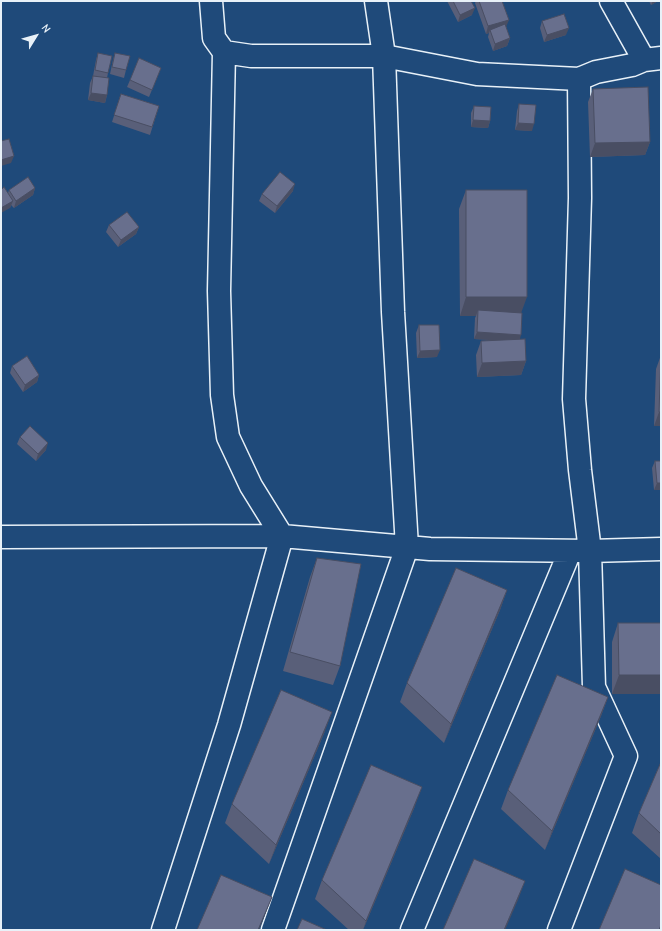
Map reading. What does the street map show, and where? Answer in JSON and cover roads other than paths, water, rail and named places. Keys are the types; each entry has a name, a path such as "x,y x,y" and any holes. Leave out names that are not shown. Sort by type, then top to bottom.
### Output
{"street":[{"path":"163,930 229,725 282,536 251,486 228,437 222,395 219,291 224,52 214,38 211,1"},
{"path":"273,930 407,547 393,312 384,56 376,1"},
{"path":"224,52 251,56 384,56 477,74 579,79 596,72 632,65 652,59 611,1"},
{"path":"559,930 626,756 594,687 580,551 580,470 574,399 580,198 579,79"},
{"path":"1,536 282,536 430,549 580,551 661,549"},
{"path":"412,930 580,551"}]}
